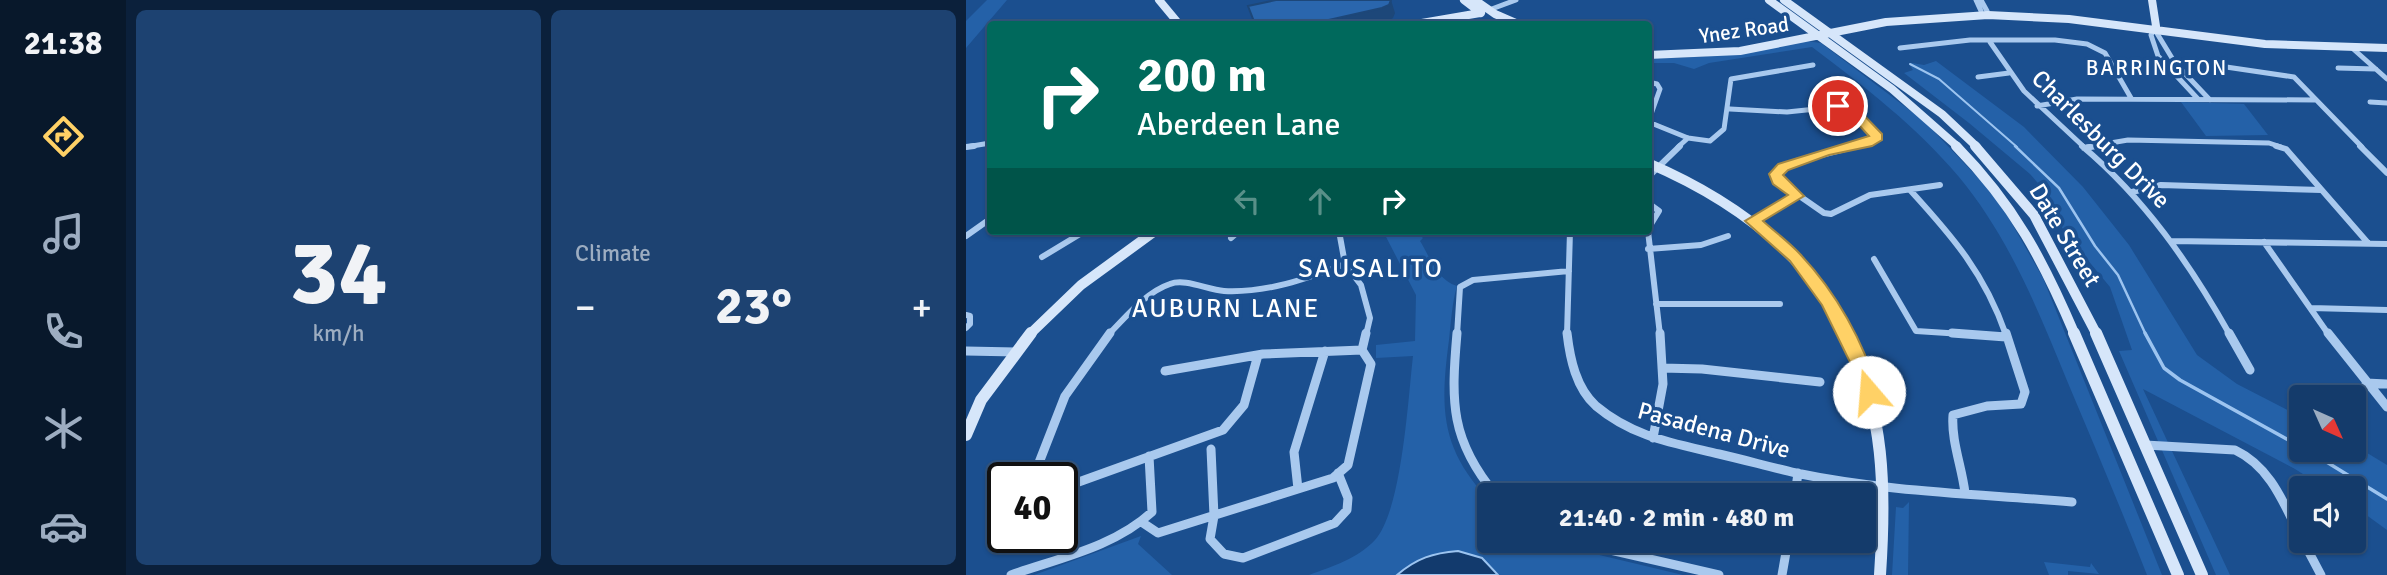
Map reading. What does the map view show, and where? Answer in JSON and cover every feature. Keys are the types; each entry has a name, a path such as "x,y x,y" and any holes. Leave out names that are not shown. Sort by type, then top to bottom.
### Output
{"main road":[{"path":"1159,0 1176,21"},
{"path":"1464,0 1510,21"},
{"path":"1475,0 1498,21"},
{"name":"Date Street","path":"1769,0 1922,98 1955,125 1985,155 2034,215 2086,310 2202,575"},
{"name":"Date Street","path":"1784,0 1936,124 1985,175 2014,214 2036,249 2062,303 2178,575"},
{"path":"2152,0 2155,28"},
{"path":"1432,21 1485,11"},
{"path":"1451,21 1485,11"},
{"path":"1941,17 1984,11"},
{"name":"Ynez Road","path":"1652,55 1740,51 1912,14 1984,11 2063,14 2222,40 2301,43"},
{"name":"Ynez Road","path":"1652,49 1712,48 1886,22 1941,17 2045,17 2155,28"},
{"path":"2301,43 2387,46"},
{"path":"2301,43 2351,47 2387,46"},
{"path":"1653,165 1698,186 1753,221 1795,258 1828,301 1847,333 1862,368 1875,416 1884,486 1880,575"},
{"path":"966,435 980,401 1043,321 1087,278 1149,235"}],"street":[{"path":"1485,11 1516,0"},
{"path":"1976,0 1984,11"},
{"path":"1981,0 1984,11"},
{"path":"2198,99 2158,56 2151,35 2155,28 2162,36 2166,51 2175,63 2210,100"},
{"path":"1900,48 1970,40 2055,40 2087,44 2105,52 2131,98"},
{"name":"Charlesburg Drive","path":"1990,42 2009,73 2037,106 2132,192 2171,241 2208,295 2250,370"},
{"path":"2351,47 2387,79"},
{"path":"2199,63 2287,74 2299,80 2387,173"},
{"path":"1652,123 1688,138 1710,141 1723,131 1730,108 1726,97 1731,79 1813,65"},
{"path":"2338,68 2376,69"},
{"path":"1979,76 2009,73"},
{"path":"1652,83 1657,84 1660,89 1652,111"},
{"path":"2037,106 2077,99 2316,100"},
{"path":"2370,102 2387,103"},
{"path":"1730,108 1787,112 1845,106 1877,134 1877,137 1867,143 1816,155 1783,167 1776,174 1778,181 1824,213 1831,214 1853,200 1888,190 1910,190 1940,185"},
{"path":"1653,165 1688,138"},
{"path":"2084,148 2128,139 2269,143 2286,149 2368,243"},
{"path":"966,147 987,144"},
{"path":"2132,192 2161,186 2321,190"},
{"path":"1910,190 1943,225 1981,276 2025,392 2025,399 2021,404 1987,406 1953,415 1952,432 1961,461 1965,493"},
{"path":"1753,221 1797,196"},
{"path":"1652,206 1659,211 1652,223"},
{"path":"966,236 987,221"},
{"path":"1042,257 1078,235"},
{"path":"1231,238 1235,235"},
{"path":"1143,523 1158,533 1333,478 1348,465 1370,372 1371,364 1362,350 1370,318 1361,285 1345,264 1340,235"},
{"name":"Pasadena Drive","path":"1570,235 1567,334 1571,360 1581,386 1607,416 1637,434 1798,472 1884,486 2072,502"},
{"path":"1648,235 1662,368 1660,408 1653,438"},
{"path":"1648,249 1701,245 1728,236"},
{"path":"2171,241 2387,244"},
{"path":"2264,242 2366,383 2387,407"},
{"path":"1874,259 1916,331 2006,337"},
{"path":"1039,462 1065,396 1109,334 1154,291 1174,282 1223,291 1265,289 1297,282 1345,264"},
{"path":"1486,483 1469,462 1456,422 1453,388 1460,287 1472,280 1569,271"},
{"path":"1656,304 1780,304"},
{"path":"2311,308 2387,310"},
{"path":"966,328 970,324 968,316"},
{"path":"1165,371 1195,363 1258,355 1362,350"},
{"path":"966,351 1016,352"},
{"path":"1298,489 1294,452 1325,351"},
{"path":"1078,482 1223,430 1237,420 1246,405 1258,355"},
{"path":"1662,368 1709,368 1767,379 1820,382"},
{"path":"2366,383 2387,384"},
{"path":"2146,445 2235,450 2247,454 2262,466 2289,516"},
{"path":"1211,449 1214,516 1210,539 1224,554 1243,558 1335,523 1347,510 1348,498 1338,473"},
{"path":"1012,575 1112,538 1143,523 1152,512 1149,456"},
{"path":"1797,483 1798,472"},
{"path":"1623,553 1719,575"},
{"path":"1782,575 1786,553"},
{"path":"2309,553 2321,575"}],"shaded area":[{"path":"987,0 1007,0 966,48 966,21"},
{"path":"1806,41 1821,43 1924,121 1986,186 2007,215 2043,278 2162,575 2147,575 2046,329 2008,250 1977,200 1943,158 1908,124 1812,47 1709,63 1694,69 1674,63 1652,63 1652,58 1728,54"},
{"path":"1936,61 2024,127 2083,187 2129,245 2197,355 2237,384 2289,411 2289,462 2366,462 2366,452 2387,465 2387,530 2366,515 2366,476 2306,476 2143,389 2230,575 2216,575 2119,351 2132,350 2110,287 2058,222 2043,189 2030,174 1904,73 1913,70 1909,64 1924,65"},
{"path":"2181,102 2244,104 2268,135 2206,136"},
{"path":"1385,235 1420,235 1423,238 1420,241 1439,273 1457,286 1446,364 1445,407 1452,444 1477,486 1477,553 1591,553 1683,575 1309,575 1353,557 1368,547 1384,525 1398,480 1413,356 1376,358 1376,345 1415,341 1416,295"},
{"path":"1909,502 1908,575 1892,575 1896,507 1903,508"},
{"path":"1141,536 1138,544 1172,575 1034,575"},
{"path":"1458,551 1482,558 1498,575 1397,575 1426,557"},
{"path":"2044,562 2090,567 2091,563 2099,574 2068,571 2068,575 2049,575"}],"building":[{"path":"1276,0 1391,0 1389,5 1382,8 1324,21 1254,21 1248,6"}],"waterway":[{"path":"1910,64 1939,79 2017,147"},
{"path":"2015,146 2059,188 2095,246 2118,275 2145,334"},
{"path":"2145,334 2164,368 2180,380 2289,440"},
{"path":"2327,462 2387,499"}],"district":[{"name":"BARRINGTON","path":"2157,68"},
{"name":"SAUSALITO","path":"1371,269"},
{"name":"AUBURN LANE","path":"1226,309"}],"route":[{"path":"1838,106 1845,106 1853,111 1877,137 1867,143 1825,152 1783,167 1776,174 1778,181 1797,196 1753,221 1795,258 1828,301 1847,333 1869,392"}]}
